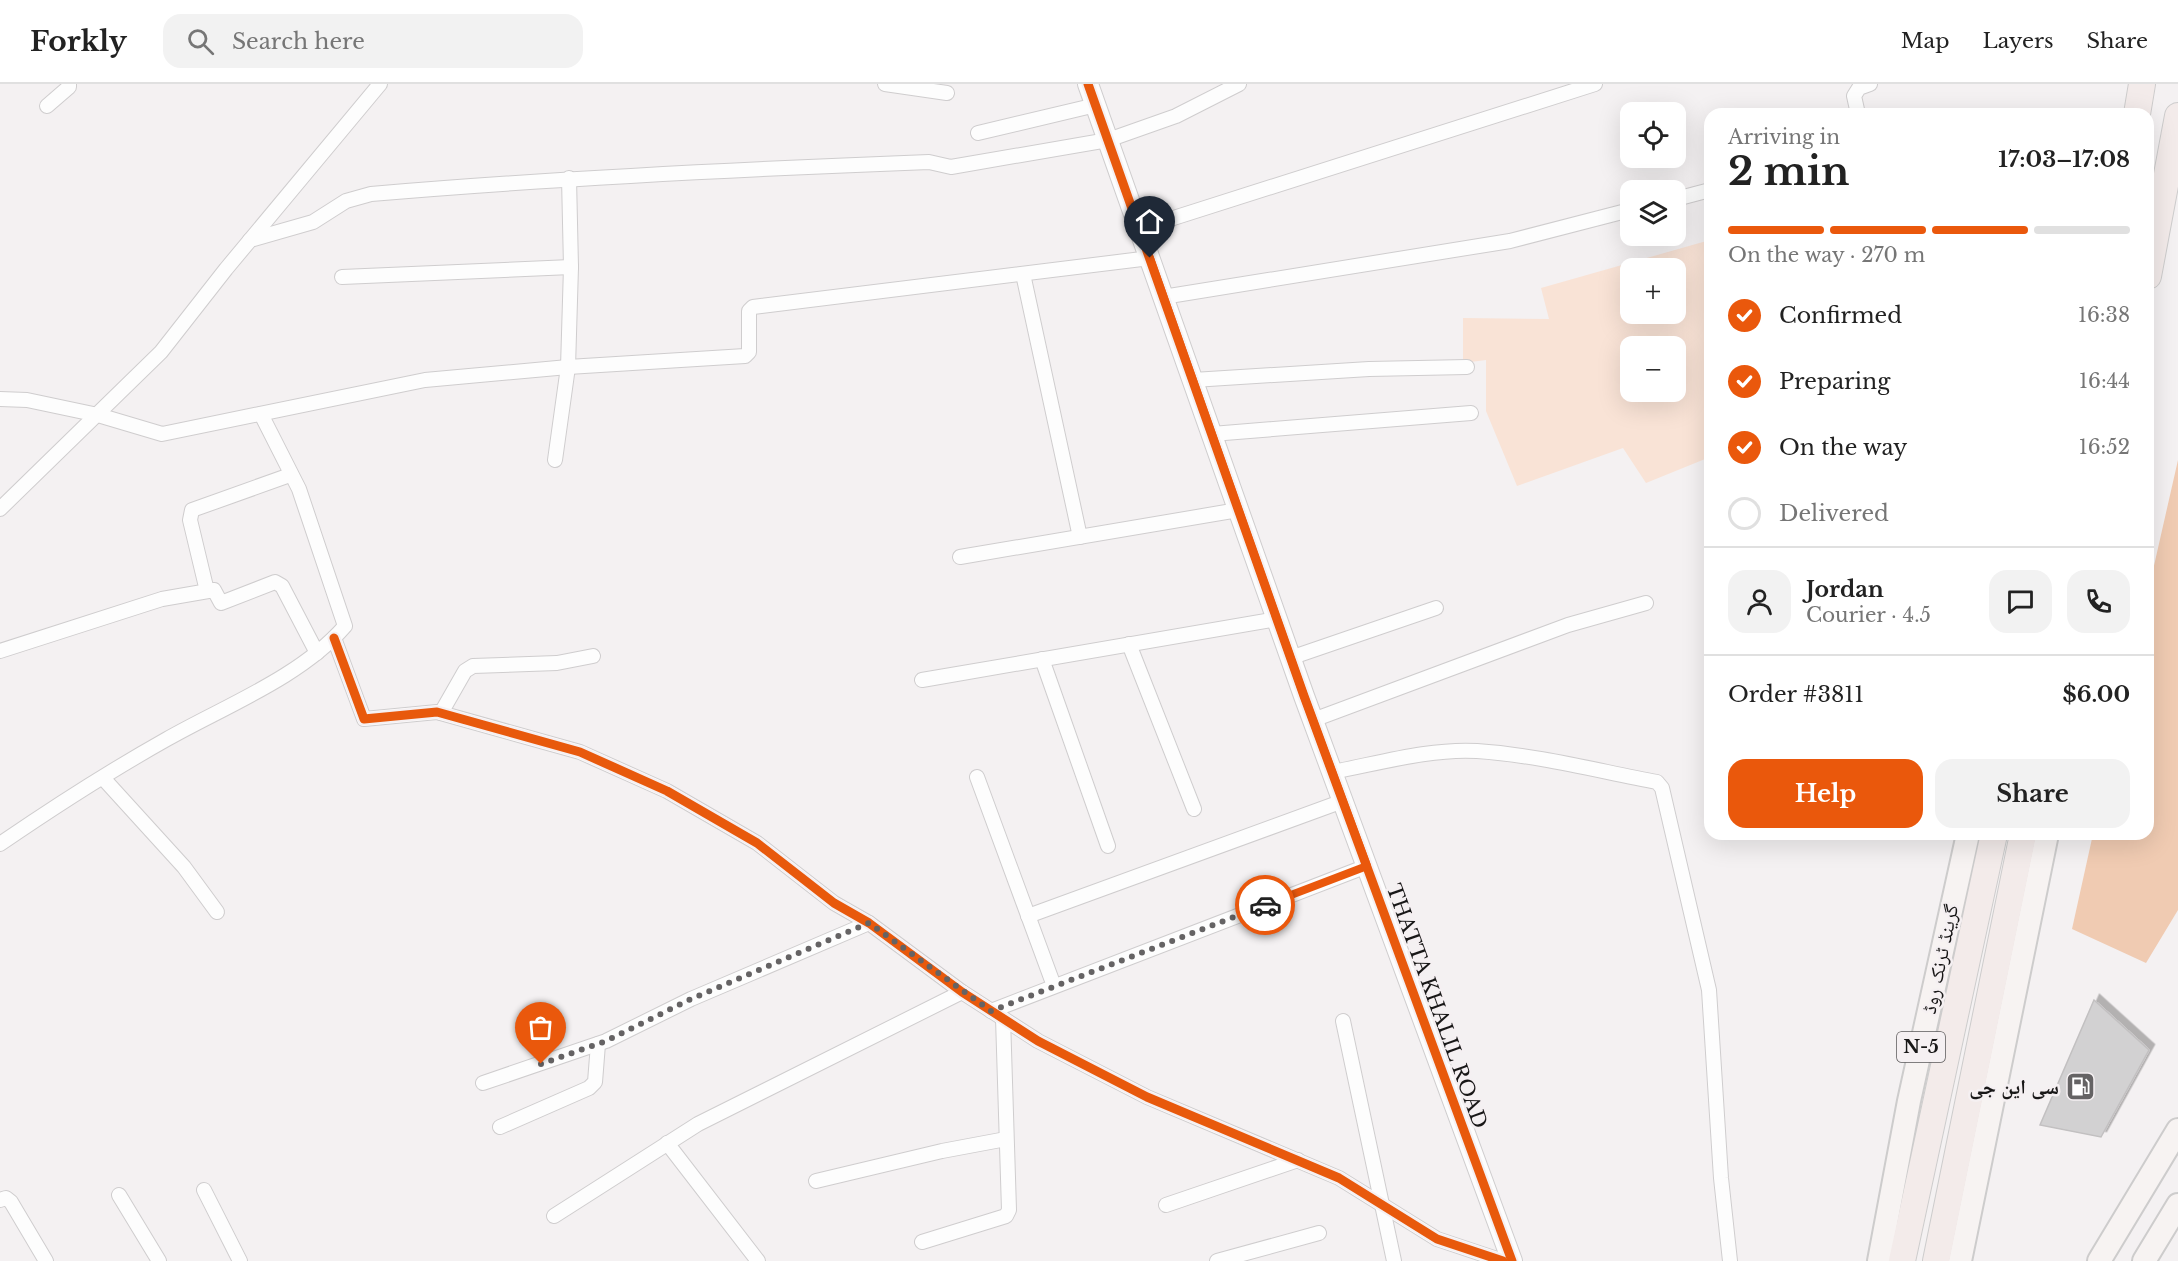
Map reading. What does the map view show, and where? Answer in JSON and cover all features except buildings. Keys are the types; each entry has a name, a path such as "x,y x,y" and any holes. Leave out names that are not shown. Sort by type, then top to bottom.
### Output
{"highway":[{"path":"2138,108 2142,84"},
{"path":"2154,244 2178,116"},
{"path":"1902,1261 1993,840"},
{"path":"1936,1261 2022,840"}],"main road":[{"name":"گرینڈ ٹرنک روڈ","path":"1879,1261 1909,1101 1967,840"},
{"path":"1960,1261 2046,840"},
{"path":"2099,1261 2178,1130"},
{"path":"2144,1261 2178,1205"}],"street":[{"path":"47,106 69,84"},
{"path":"0,509 161,351 380,84"},
{"path":"885,84 947,93"},
{"name":"THATTA KHALIL ROAD","path":"1088,84 1290,658 1512,1261"},
{"path":"250,240 313,222 346,201 371,194 569,178 930,162 951,166 1108,140 1176,116 1239,84"},
{"path":"1139,229 1595,84"},
{"path":"1857,108 1854,96 1860,88 1870,84"},
{"path":"978,133 1096,105"},
{"path":"555,460 568,366 571,267 569,178"},
{"path":"1686,196 1704,192"},
{"path":"1163,297 1510,241 1620,213"},
{"path":"0,399 27,400 98,415 162,435 425,380 568,366 745,356 749,352 749,311 753,307 1150,258"},
{"path":"342,277 571,267"},
{"path":"1023,274 1080,537"},
{"path":"1193,380 1369,369 1467,367"},
{"path":"1212,434 1471,413"},
{"path":"0,844 167,739 245,698 317,653 345,626 299,489 261,414"},
{"path":"207,591 190,520 192,510 290,475"},
{"path":"960,557 1238,510"},
{"path":"0,651 68,631 99,617 162,599 215,591 221,603 279,583 317,653"},
{"path":"1313,720 1568,625 1646,603"},
{"path":"1290,658 1436,608"},
{"path":"922,680 1276,619"},
{"path":"334,638 364,719 441,713 580,752 667,791 757,843 834,903 869,923 962,992 1038,1041 1147,1096 1339,1178 1437,1239 1503,1261"},
{"path":"1129,644 1194,809"},
{"path":"441,713 465,671 472,666 533,665 593,656"},
{"path":"1042,659 1107,846"},
{"path":"1332,772 1421,756 1475,751 1537,759 1657,782 1662,788 1709,990 1721,1178 1730,1261"},
{"path":"976,777 1053,986"},
{"path":"103,778 184,867 217,912"},
{"path":"1028,916 1342,801"},
{"path":"997,1014 1053,986 1367,866"},
{"path":"483,1083 598,1044 691,999 869,923"},
{"path":"554,1216 698,1124 962,992"},
{"path":"922,1242 1006,1215 1009,1210 997,1014"},
{"path":"1343,1021 1394,1261"},
{"path":"500,1127 589,1088 595,1082 598,1044"},
{"path":"816,1181 942,1151 1006,1139"},
{"path":"667,1143 758,1261"},
{"path":"1166,1205 1299,1160"},
{"path":"204,1190 240,1261"},
{"path":"119,1195 159,1261"},
{"path":"0,1200 6,1198 11,1202 46,1261"},
{"path":"1217,1261 1319,1233"}],"shaded area":[{"path":"1704,242 1704,459 1646,483 1623,448 1517,486 1486,411 1486,360 1463,363 1463,318 1549,319 1541,288 1620,266 1620,324 1686,324 1686,258 1647,258"},
{"path":"2178,460 2178,910 2146,963 2072,929 2092,840 2154,840 2154,566"}],"cycle path":[{"path":"1088,84 1304,696 1512,1261"},
{"path":"334,638 364,719 437,712 580,752 667,791 757,843 834,903 869,923 962,992 1038,1041 1147,1097 1339,1178 1437,1239 1503,1261"}],"way so far":[{"path":"541,1064 606,1041 691,999 869,923 991,1011 1265,905"}],"place":[{"name":"سی این جی","path":"2080,1087"}],"route":[{"path":"1150,258 1304,696 1367,866 1265,905"}]}
